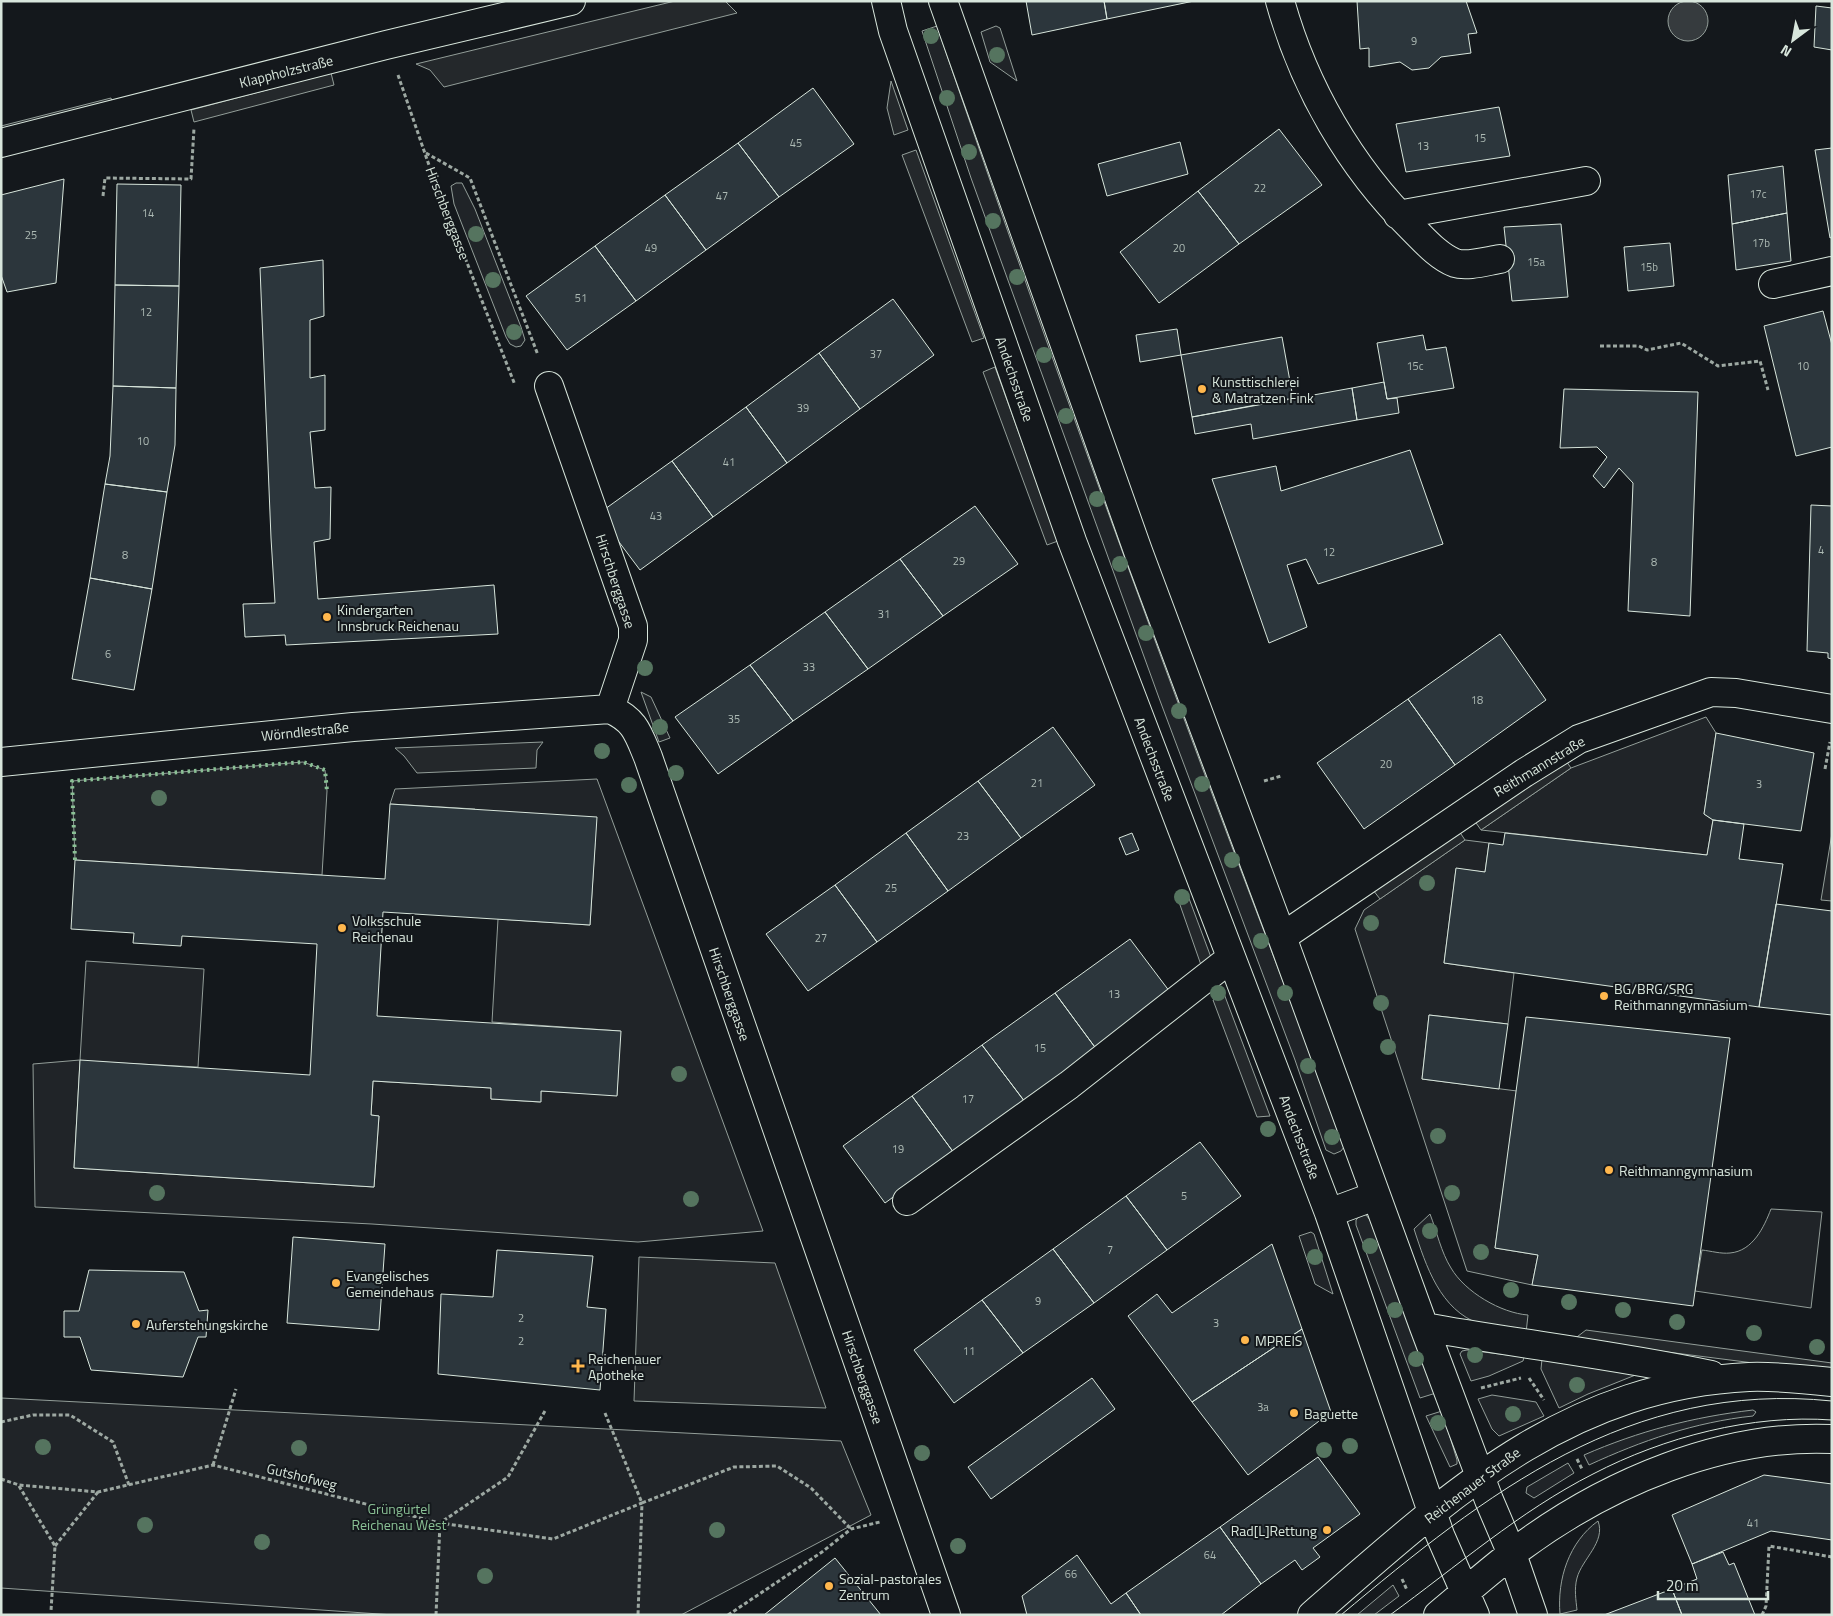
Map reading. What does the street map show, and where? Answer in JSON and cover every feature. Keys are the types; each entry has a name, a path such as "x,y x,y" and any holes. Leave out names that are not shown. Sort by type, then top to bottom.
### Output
{"street":[{"name":"Klappholzstraße","path":"1,143 386,45 571,1"},
{"name":"Andechsstraße","path":"886,1 894,31 1072,541 1329,1213 1433,1513 1469,1604"},
{"path":"943,1 1138,551 1282,937 1424,1328 1480,1476 1512,1554 1533,1615"},
{"path":"1280,1 1300,59 1328,116 1369,180 1398,215 1441,254 1454,262 1469,263 1500,259"},
{"path":"1398,215 1586,181"},
{"path":"1773,284 1832,271"},
{"name":"Hirschberggasse","path":"549,386 633,626 633,640 610,709 625,716 638,732 648,757 946,1615"},
{"name":"Reithmannstraße","path":"1282,937 1524,772 1579,739 1711,692 1736,693 1832,709"},
{"name":"Wörndlestraße","path":"1,762 353,726 610,709"},
{"path":"907,1201 1070,1085 1231,958"},
{"path":"1329,1213 1375,1196"},
{"path":"1424,1328 1644,1361 1727,1378"},
{"name":"Reichenauer Straße","path":"1312,1615 1386,1550 1480,1476 1533,1441 1584,1416 1643,1394 1727,1378 1776,1377 1832,1382"},
{"path":"1438,1615 1469,1604 1512,1554 1595,1502 1648,1475 1685,1460 1748,1445 1786,1440 1832,1438"}],"path":[{"name":"Hirschberggasse","path":"402,85 425,153 515,386"},
{"path":"103,196 106,178 191,179 194,127"},
{"path":"425,153 470,178 549,386"},
{"path":"1600,346 1639,346 1647,350 1680,343 1718,366 1760,361 1768,390"},
{"path":"1825,769 1830,737"},
{"path":"1264,781 1281,776"},
{"path":"1473,1390 1528,1376 1548,1404"},
{"path":"213,1465 236,1389"},
{"path":"436,1615 440,1523 508,1477 546,1409"},
{"path":"605,1413 642,1503 638,1615"},
{"path":"1,1422 33,1415 70,1415 112,1442 129,1486"},
{"path":"1577,1459 1582,1469"},
{"name":"Gutshofweg","path":"1,1479 19,1485 98,1492 213,1465 440,1523 553,1539 734,1467 777,1466 811,1488 851,1529 822,1552 728,1615"},
{"path":"19,1485 55,1546"},
{"path":"50,1611 55,1546 98,1492"},
{"path":"1762,1615 1766,1606 1769,1546 1832,1557"},
{"path":"1401,1578 1407,1590"}],"green space":[{"path":"937,26 1129,571 1333,1111 1344,1147 1341,1151 1334,1154 1326,1150 1295,1060 1159,698 971,178 922,31"},
{"path":"996,26 1000,28 1017,81 990,62 981,32"},
{"path":"456,183 462,183 475,209 521,327 525,340 521,346 516,347 510,344 506,337 454,204 451,186"},
{"path":"641,692 651,697 670,738 659,742"},
{"path":"1706,717 1716,733 1704,814 1713,820 1707,855 1481,830 1571,768"},
{"path":"303,762 325,770 327,791 322,875 75,860 72,781"},
{"path":"597,779 763,1231 638,1242 372,1224 35,1207 33,1064 80,1060 86,961 204,969 198,1067 80,1061 74,1168 374,1187 379,1116 371,1115 373,1081 491,1088 491,1099 540,1102 541,1091 617,1095 620,1031 492,1022 498,919 590,925 595,843 474,835 475,809 390,804 395,789"},
{"path":"1465,840 1489,843 1485,872 1456,869 1444,963 1514,973 1508,1024 1429,1015 1422,1079 1517,1091 1495,1248 1538,1255 1532,1285 1467,1271 1355,929 1364,910"},
{"path":"1771,1209 1822,1212 1811,1308 1695,1291 1702,1250 1727,1253 1745,1248 1761,1230"},
{"path":"1362,1213 1370,1220 1436,1393 1420,1398 1356,1225 1356,1220"},
{"path":"1430,1214 1444,1255 1457,1277 1474,1293 1495,1306 1528,1315 1526,1333 1480,1324 1466,1317 1445,1298 1430,1272 1414,1229"},
{"path":"1311,1232 1314,1234 1333,1294 1315,1284 1299,1236"},
{"path":"1462,1351 1524,1357 1523,1361 1489,1376 1471,1381 1460,1354"},
{"path":"1542,1359 1638,1374 1559,1408 1541,1369"},
{"path":"1492,1395 1536,1402 1544,1416 1499,1436 1492,1429 1478,1399"},
{"name":"Grüngürtel Reichenau West","path":"1,1398 841,1441 871,1515 681,1615 394,1615 1,1588"},
{"path":"1753,1410 1756,1412 1753,1416 1689,1428 1628,1448 1589,1465 1584,1455 1625,1439 1667,1426"},
{"path":"1442,1411 1457,1460 1457,1464 1450,1467 1426,1416"},
{"path":"1568,1463 1574,1473 1534,1498 1526,1493 1527,1487"},
{"path":"1598,1521 1599,1536 1577,1578 1575,1590 1577,1610 1560,1614 1561,1588 1567,1562 1579,1539"},
{"path":"1393,1585 1399,1596 1374,1615 1357,1615"}],"shaded area":[{"path":"675,1 725,1 737,13 444,87 430,70 416,64"},
{"path":"1692,1 1699,4 1705,10 1708,21 1707,29 1699,38 1692,41 1684,41 1677,38 1669,29 1668,17 1671,10 1680,2"},
{"path":"331,73 334,85 194,122 191,110"},
{"path":"891,81 908,130 894,135 887,108"},
{"path":"111,98 114,109 1,138 1,126"},
{"path":"916,150 984,338 972,342 902,155"},
{"path":"995,367 1058,541 1047,545 983,372"},
{"path":"543,742 537,750 536,768 417,773 395,748"},
{"path":"1564,758 1571,768 1481,830 1474,820"},
{"path":"1459,831 1465,840 1380,899 1373,890"},
{"path":"1832,833 1832,901 1821,900"},
{"path":"1187,893 1212,960 1201,965 1179,902 1186,899"},
{"path":"1223,991 1270,1116 1257,1117 1213,1000 1222,997"},
{"path":"639,1257 775,1263 826,1408 634,1401"},
{"path":"1586,1330 1832,1363 1832,1373 1573,1340"}],"building":[{"path":"1026,1 1104,1 1107,19 1032,35"},
{"path":"1104,1 1194,1 1107,19"},
{"path":"1357,1 1466,1 1477,33 1468,34 1471,53 1441,57 1429,68 1412,70 1400,62 1369,67 1369,48 1360,49"},
{"path":"1816,6 1832,8 1832,50 1814,47"},
{"path":"813,88 854,144 779,197 738,143"},
{"path":"1499,107 1510,156 1406,172 1396,124"},
{"path":"1279,129 1322,185 1239,244 1198,191"},
{"path":"1180,142 1188,174 1107,196 1098,164"},
{"path":"738,143 779,197 706,250 665,195"},
{"path":"1832,148 1832,237 1830,238 1815,150"},
{"path":"1783,166 1787,213 1732,224 1728,175"},
{"path":"64,179 56,283 7,292 1,275 1,195"},
{"path":"117,184 181,185 179,286 115,285"},
{"path":"1198,191 1239,244 1159,303 1120,252"},
{"path":"665,195 706,250 636,301 595,246"},
{"path":"1787,213 1791,261 1736,270 1732,224"},
{"path":"1561,224 1568,297 1512,301 1504,227"},
{"path":"1670,243 1674,286 1628,291 1624,247"},
{"path":"595,246 636,301 567,350 526,296"},
{"path":"323,260 324,316 310,320 310,378 325,375 325,430 310,432 315,488 331,487 330,539 314,542 318,599 494,585 498,634 286,645 285,635 245,637 243,604 275,603 260,268"},
{"path":"115,285 179,286 176,388 113,386"},
{"path":"893,299 934,355 860,409 819,353"},
{"path":"1823,311 1832,345 1832,447 1796,456 1764,326"},
{"path":"1177,329 1181,355 1140,362 1136,335"},
{"path":"1423,335 1426,350 1446,347 1454,388 1387,399 1377,343"},
{"path":"1282,337 1293,398 1192,417 1181,355"},
{"path":"819,353 860,409 787,463 746,407"},
{"path":"1384,382 1387,399 1397,398 1399,413 1357,420 1352,388"},
{"path":"113,386 176,388 175,445 167,492 105,484 110,456"},
{"path":"1352,388 1357,420 1253,439 1251,424 1195,434 1192,417"},
{"path":"1564,389 1698,392 1690,616 1628,611 1633,483 1619,468 1604,488 1593,476 1607,457 1597,447 1560,448"},
{"path":"746,407 787,463 713,517 672,461"},
{"path":"1410,450 1443,544 1318,584 1306,559 1287,565 1307,627 1269,643 1212,479 1276,466 1281,491"},
{"path":"672,461 713,517 640,570 598,514"},
{"path":"105,484 167,492 152,589 90,578"},
{"path":"1811,505 1832,506 1832,659 1828,658 1828,653 1807,651"},
{"path":"975,506 1018,564 943,616 900,559"},
{"path":"900,559 943,616 868,669 825,612"},
{"path":"90,578 152,589 134,690 72,679"},
{"path":"825,612 868,669 793,721 750,665"},
{"path":"1500,634 1546,700 1455,765 1408,699"},
{"path":"750,665 793,721 718,774 675,717"},
{"path":"1408,699 1455,765 1364,829 1317,763"},
{"path":"1053,727 1095,785 1021,838 978,781"},
{"path":"1716,733 1814,753 1801,831 1713,820 1704,814"},
{"path":"978,781 1021,838 948,891 906,833"},
{"path":"390,804 597,817 590,925 383,912 377,1016 621,1031 617,1096 541,1091 541,1102 491,1099 491,1088 373,1081 371,1115 379,1116 374,1187 74,1168 80,1060 310,1075 317,944 182,936 181,946 133,943 134,933 71,929 75,860 385,879"},
{"path":"1713,820 1744,824 1739,859 1783,864 1759,1007 1444,963 1456,868 1485,872 1489,843 1503,845 1505,833 1707,855"},
{"path":"906,833 948,891 877,942 835,885"},
{"path":"1132,833 1139,850 1126,855 1119,838"},
{"path":"835,885 877,942 808,991 766,934"},
{"path":"1776,904 1832,911 1832,1015 1759,1007"},
{"path":"1130,939 1173,996 1097,1050 1055,993"},
{"path":"1055,993 1097,1050 1025,1102 982,1045"},
{"path":"1429,1015 1508,1024 1499,1089 1422,1079"},
{"name":"Reithmanngymnasium","path":"1526,1017 1730,1038 1693,1306 1532,1285 1538,1255 1495,1248"},
{"path":"982,1045 1025,1102 954,1153 912,1096"},
{"path":"912,1096 954,1153 885,1203 843,1146"},
{"path":"1200,1142 1241,1196 1167,1250 1126,1196"},
{"path":"1126,1196 1167,1250 1094,1303 1053,1249"},
{"name":"Evangelisches Gemeindehaus","path":"293,1237 385,1244 379,1330 287,1323"},
{"path":"1272,1244 1302,1329 1192,1402 1128,1316 1157,1294 1172,1313"},
{"path":"1053,1249 1094,1303 1023,1353 982,1300"},
{"path":"497,1250 593,1256 587,1307 606,1309 600,1390 438,1374 441,1294 493,1297"},
{"name":"Auferstehungskirche","path":"89,1270 184,1272 199,1311 208,1310 206,1337 198,1337 183,1377 91,1370 80,1337 64,1337 64,1311 79,1311"},
{"path":"982,1300 1023,1353 954,1403 914,1350"},
{"path":"1302,1329 1331,1412 1248,1475 1192,1402"},
{"path":"1092,1378 1115,1409 991,1499 968,1467"},
{"path":"1318,1457 1360,1514 1313,1548 1320,1557 1302,1570 1295,1560 1261,1584 1220,1527"},
{"path":"1764,1475 1832,1484 1832,1540 1771,1531 1692,1564 1672,1515"},
{"path":"1220,1527 1261,1584 1221,1615 1141,1615 1126,1593"},
{"path":"1723,1552 1729,1565 1734,1563 1755,1615 1682,1615 1672,1589 1697,1579 1692,1564"},
{"path":"1077,1555 1111,1604 1126,1593 1141,1615 1027,1615 1022,1596"},
{"name":"Sozial-pastorales Zentrum","path":"835,1558 881,1615 764,1615"},
{"path":"1672,1589 1682,1615 1604,1615"}],"tram line":[{"path":"1341,1615 1451,1527 1507,1488 1565,1454 1626,1427 1690,1408 1759,1399 1832,1401"},
{"path":"1390,1615 1514,1522 1566,1489 1620,1461 1679,1439 1740,1425 1802,1419 1832,1420"}],"hedge":[{"path":"75,860 72,781 303,762 325,770 327,791"}],"place":[{"name":"Kunsttischlerei & Matratzen Fink","path":"1202,389"},
{"name":"Kindergarten Innsbruck Reichenau","path":"327,617"},
{"name":"Volksschule Reichenau","path":"342,928"},
{"name":"BG/BRG/SRG Reithmanngymnasium","path":"1604,996"},
{"name":"Reithmanngymnasium","path":"1609,1170"},
{"name":"Evangelisches Gemeindehaus","path":"336,1283"},
{"name":"Auferstehungskirche","path":"136,1324"},
{"name":"MPREIS","path":"1245,1340"},
{"name":"Reichenauer Apotheke","path":"578,1366"},
{"name":"Baguette","path":"1294,1413"},
{"name":"Rad[L]Rettung","path":"1327,1530"},
{"name":"Sozial-pastorales Zentrum","path":"829,1586"}]}
